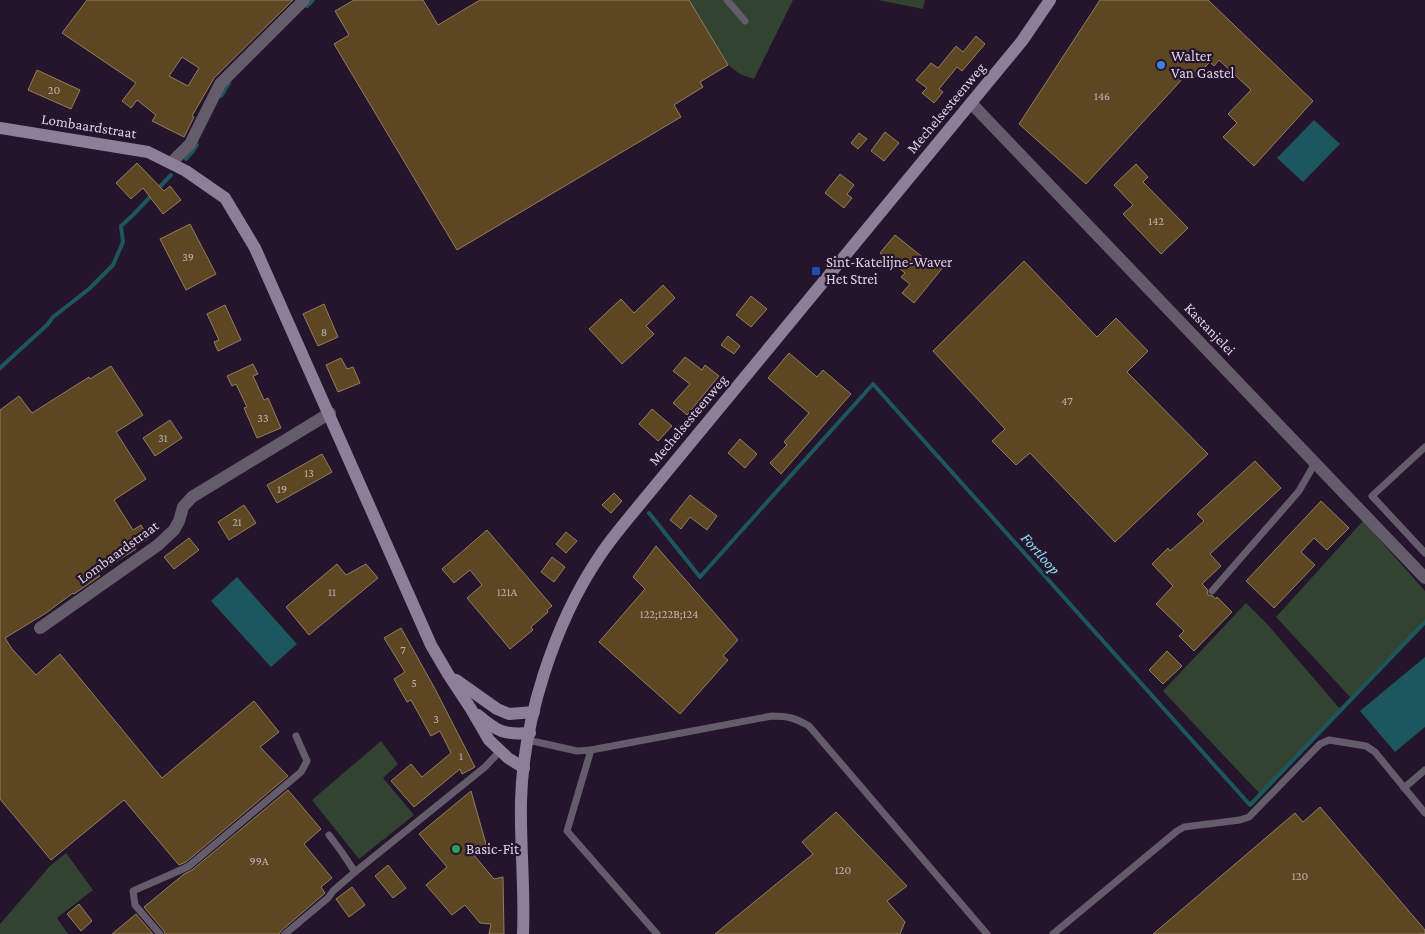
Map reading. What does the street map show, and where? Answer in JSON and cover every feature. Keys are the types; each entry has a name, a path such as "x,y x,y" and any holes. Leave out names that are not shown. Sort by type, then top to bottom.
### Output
{"street":[{"path":"171,163 190,144 220,84 304,0"},
{"name":"Mechelsesteenweg","path":"523,934 524,890 521,800 529,736 534,712 556,641 570,610 599,558 675,461 1022,41 1050,0"},
{"name":"Kastanjelei","path":"971,103 1425,578"},
{"name":"Lombaardstraat","path":"0,128 148,152 186,171 225,198 255,248 428,636 448,674 472,709 489,740 508,758 524,768"},
{"name":"Lombaardstraat","path":"40,628 158,546 174,530 183,507 192,496 330,413"},
{"name":"Lombaardstraat","path":"448,674 497,709 509,714 534,712"},
{"name":"Lombaardstraat","path":"472,709 493,728 506,733 529,736"}],"lane":[{"path":"727,0 745,22"},
{"path":"1425,447 1372,496 1425,553"},
{"path":"1212,591 1299,491 1315,463"},
{"path":"529,736 577,751 772,716 788,716 799,720 809,726 987,934"},
{"path":"160,934 135,905 133,891 189,866 301,772 307,761 296,736"},
{"path":"1053,934 1177,831 1184,827 1240,820 1249,817 1320,744 1329,740 1366,746 1375,752 1425,813"},
{"path":"591,750 566,831 657,934"},
{"path":"284,934 328,898 333,890 485,767 500,751"},
{"path":"1404,788 1425,770"},
{"path":"329,835 355,872"}],"shaded area":[{"path":"689,0 793,0 754,79 740,74 728,65"},
{"path":"878,0 925,0 923,9"},
{"path":"1314,120 1340,144 1303,182 1277,158"},
{"path":"1363,521 1425,591 1425,624 1352,699 1276,617"},
{"path":"237,577 297,644 271,667 211,601"},
{"path":"1246,603 1268,625 1341,710 1260,794 1163,691"},
{"path":"1425,657 1425,727 1395,752 1360,711"},
{"path":"381,741 398,764 383,778 414,815 359,859 312,800"},
{"path":"66,853 93,890 57,918 68,934 0,934 0,924 50,866"}],"building":[{"path":"87,0 293,0 214,78 192,116 194,117 184,137 152,121 156,115 137,100 131,108 122,101 136,83 62,33","holes":["182,57 199,68 188,86 169,76"]},
{"path":"354,0 423,0 438,25 480,0 689,0 728,65 700,82 703,87 674,105 681,117 457,250 334,44 349,35 335,11"},
{"path":"1100,0 1208,0 1313,101 1254,166 1223,137 1237,123 1228,114 1251,90 1219,60 1214,66 1210,62 1192,80 1186,75 1086,184 1019,124"},
{"path":"976,36 985,44 962,71 957,67 939,89 943,92 934,103 922,93 927,88 916,80 931,63 938,68 956,46 963,52"},
{"path":"37,70 80,90 71,109 28,90"},
{"path":"885,132 899,143 884,161 871,151"},
{"path":"859,133 867,139 858,149 851,143"},
{"path":"137,163 164,191 170,186 181,200 163,214 143,188 131,199 116,183"},
{"path":"1136,164 1148,177 1143,182 1188,228 1161,254 1123,214 1133,205 1114,185"},
{"path":"840,174 854,185 847,194 852,198 844,208 825,193"},
{"path":"190,224 216,274 186,290 160,239"},
{"path":"895,235 930,263 934,258 944,266 914,303 902,293 910,284 901,277 905,273 880,253"},
{"path":"1024,261 1097,337 1116,318 1148,351 1127,372 1208,454 1115,542 1030,453 1016,465 992,441 1005,429 933,351"},
{"path":"663,285 675,298 646,326 654,334 622,364 589,329 621,299 634,313"},
{"path":"751,296 767,309 751,327 736,315"},
{"path":"324,304 338,337 318,346 303,314"},
{"path":"225,305 241,340 218,351 214,342 219,340 207,314"},
{"path":"728,336 740,346 734,354 721,345"},
{"path":"789,353 817,377 823,370 851,394 781,474 770,463 787,445 784,442 809,413 768,378"},
{"path":"685,357 702,370 705,365 719,376 687,415 673,403 690,384 673,371"},
{"path":"341,358 347,369 353,367 360,383 338,392 326,365"},
{"path":"253,364 258,374 253,376 264,400 268,398 281,428 257,438 244,408 247,407 236,384 232,386 227,376"},
{"path":"111,366 143,415 116,432 146,479 114,500 133,530 141,525 149,538 135,547 136,549 98,573 100,576 5,638 12,649 36,675 60,654 162,778 254,701 279,732 260,747 288,776 186,862 179,865 124,800 51,860 0,799 0,410 19,396 32,413 89,377 90,379"},
{"path":"652,409 672,426 658,441 639,424"},
{"path":"170,420 182,438 155,456 143,438"},
{"path":"740,439 757,454 745,468 728,453"},
{"path":"322,454 332,472 277,503 267,485"},
{"path":"1255,461 1281,488 1210,554 1221,566 1202,584 1207,589 1208,595 1216,599 1217,597 1232,612 1194,651 1179,636 1184,631 1156,604 1173,586 1152,564 1168,548 1170,551 1204,521 1197,514"},
{"path":"614,493 622,501 611,513 602,505"},
{"path":"690,495 717,516 707,530 690,517 681,529 670,520"},
{"path":"1321,501 1349,528 1327,550 1314,538 1301,552 1315,565 1274,608 1246,581"},
{"path":"244,505 256,523 229,540 218,522"},
{"path":"487,530 552,606 531,627 533,630 510,649 467,598 482,585 470,570 454,583 442,569"},
{"path":"566,532 577,541 566,553 556,544"},
{"path":"189,538 199,550 174,569 164,557"},
{"path":"656,546 738,640 723,656 728,660 680,714 599,642 645,589 633,577"},
{"path":"552,557 565,567 554,582 541,572"},
{"path":"337,564 346,575 366,564 378,578 309,635 286,607"},
{"path":"401,628 475,767 462,774 460,769 414,807 391,781 411,764 422,777 451,753 440,731 431,736 411,700 407,702 394,679 405,672 384,638"},
{"path":"1167,651 1182,666 1163,684 1149,670"},
{"path":"288,790 321,829 304,844 332,878 321,887 325,893 279,934 165,934 144,907 184,874 192,870"},
{"name":"Basic-Fit","path":"471,791 486,844 473,854 494,879 503,877 504,934 489,934 491,924 480,923 465,905 452,915 426,885 447,867 419,834"},
{"path":"1320,807 1425,930 1425,934 1153,934 1295,813 1303,822"},
{"path":"836,812 907,886 887,901 905,922 900,934 715,934 813,854 802,842"},
{"path":"388,865 406,888 393,898 375,876"},
{"path":"352,887 365,905 349,917 336,899"},
{"path":"79,904 92,921 81,931 67,914"},
{"path":"136,914 153,934 112,934"}],"waterway":[{"path":"307,6 313,0"},
{"path":"221,96 229,83"},
{"path":"186,159 197,145"},
{"path":"0,368 47,325 53,317 89,289 113,265 123,242 121,226 171,175"},
{"name":"Fortloop","path":"649,513 700,577 873,384 1250,805 1425,622"}],"place":[{"name":"Walter Van Gastel","path":"1161,65"},
{"name":"Sint-Katelijne-Waver Het Strei","path":"816,271"},
{"name":"Basic-Fit","path":"456,849"}]}
